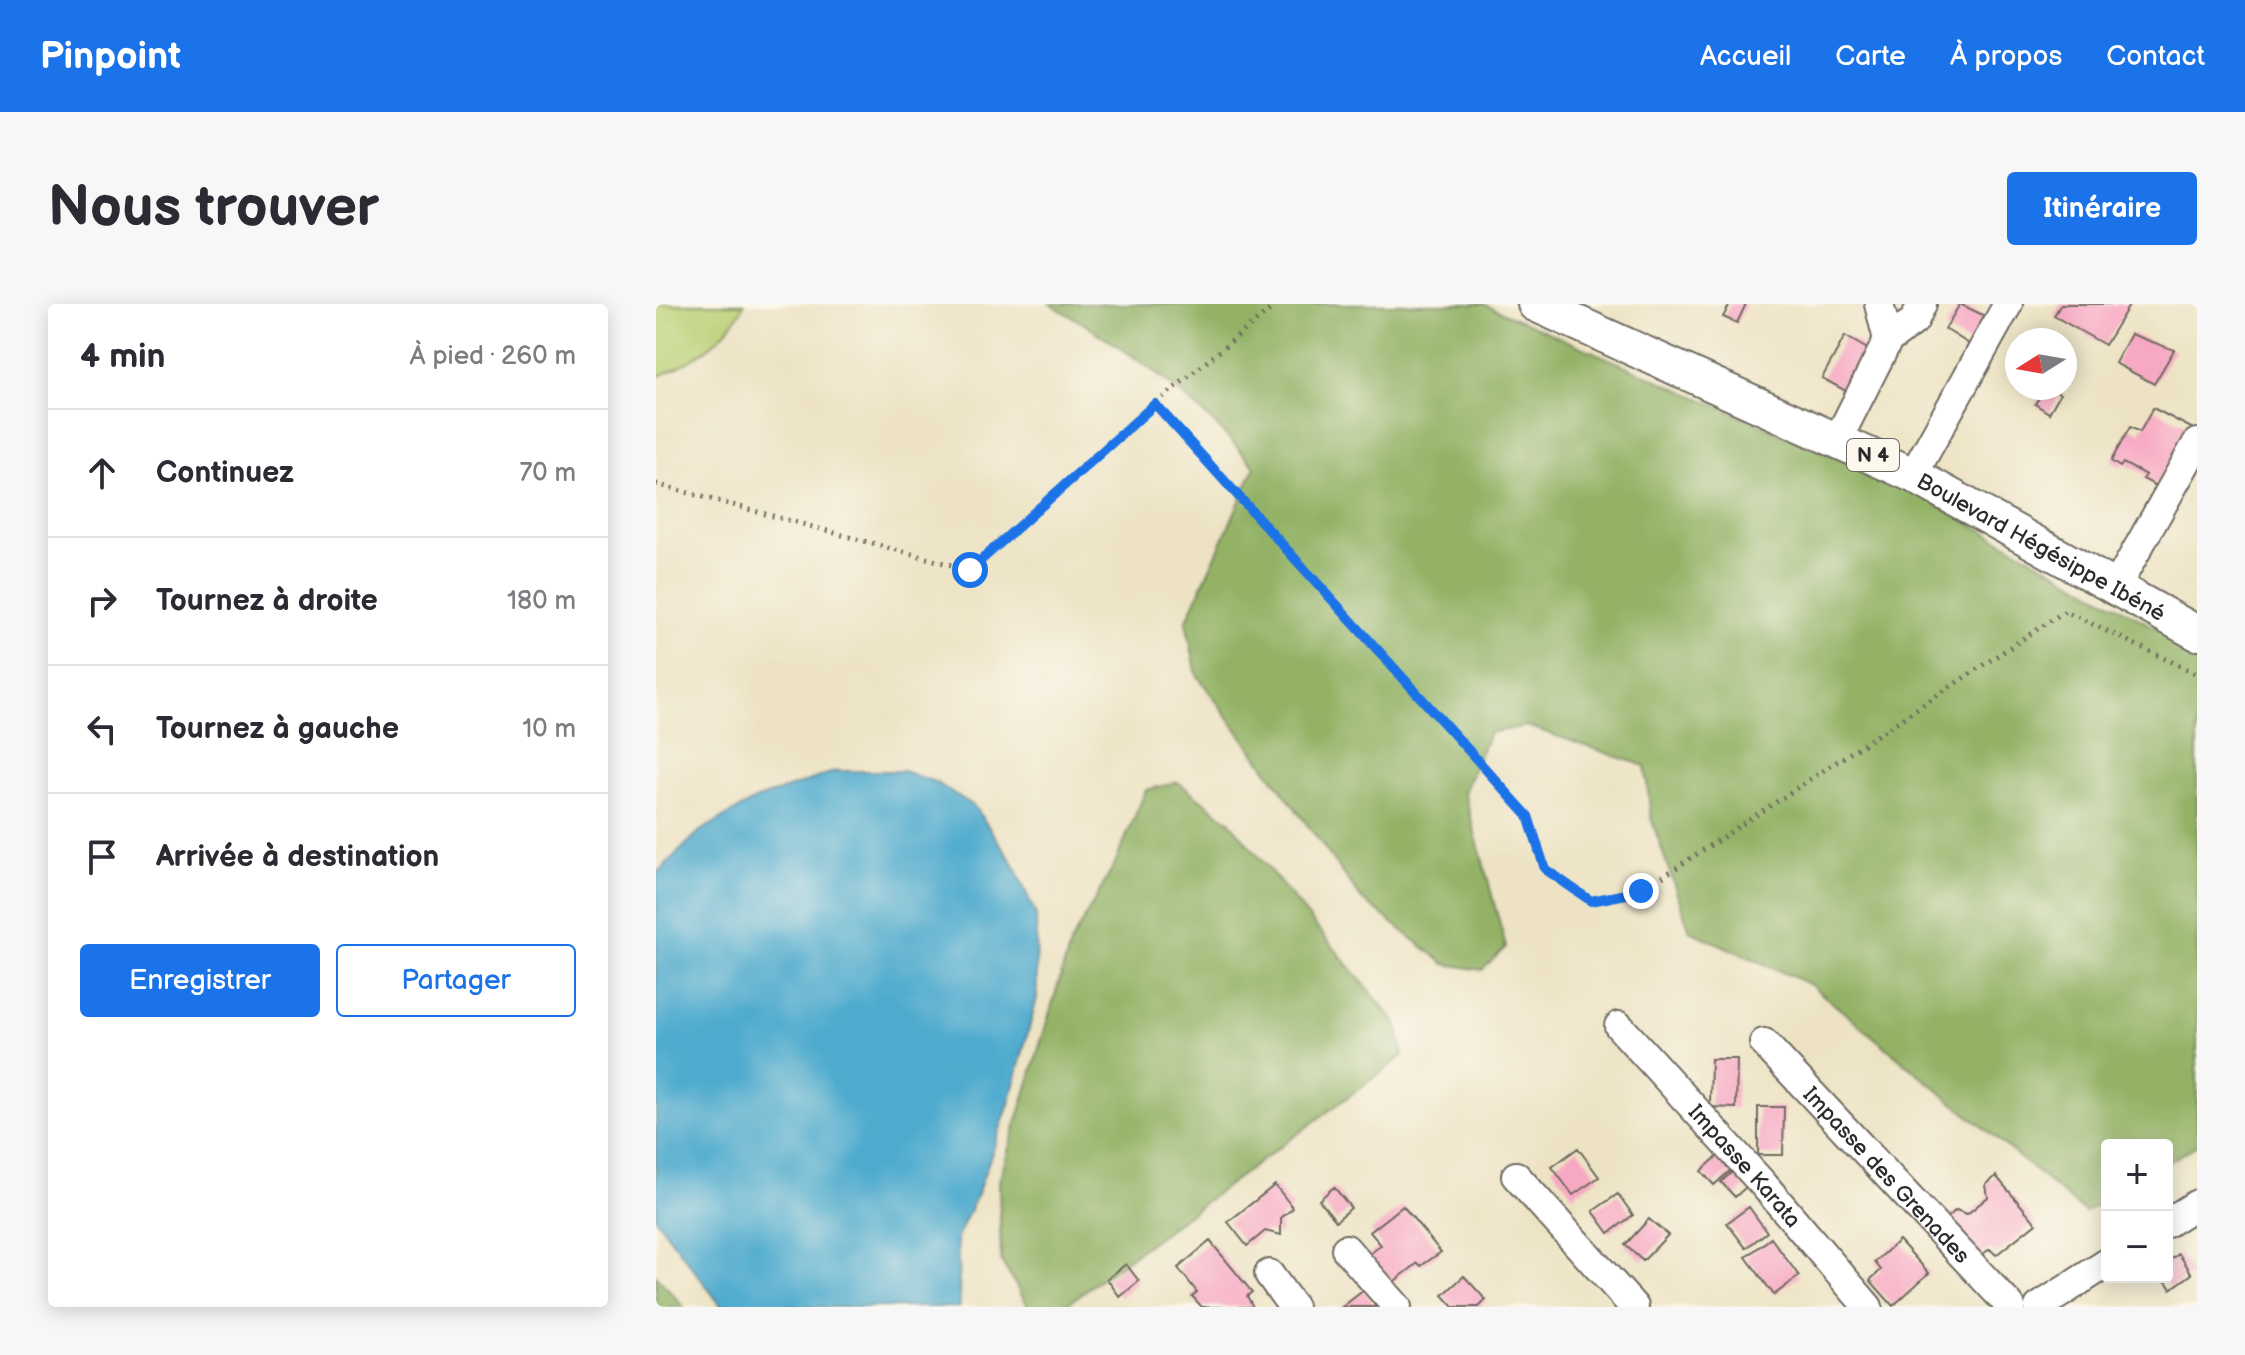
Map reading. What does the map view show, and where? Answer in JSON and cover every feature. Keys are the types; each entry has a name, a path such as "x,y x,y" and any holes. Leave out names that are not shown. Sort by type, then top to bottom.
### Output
{"main road":[{"name":"Boulevard Hégésippe Ibéné","path":"1535,304 1913,475 2197,633"}],"street":[{"path":"1879,304 1888,340"},
{"path":"1838,439 1888,340 1914,321 1922,304"},
{"path":"1913,475 2008,304"},
{"path":"2116,587 2197,443"},
{"name":"Impasse Karata","path":"1619,1026 1763,1184 1868,1307"},
{"name":"Impasse des Grenades","path":"1764,1043 2011,1307"},
{"path":"1516,1176 1634,1307"},
{"path":"2173,1219 2197,1204"},
{"path":"1346,1249 1397,1307"},
{"path":"2039,1307 2101,1267"},
{"path":"1269,1274 1293,1307"}],"path":[{"path":"656,484 970,570 1155,404 1277,304"},
{"path":"1155,404 1528,816 1545,869 1591,901 1641,891 2065,611 2197,674"}],"green space":[{"path":"656,304 744,304 719,339 682,365 656,377"},
{"path":"1050,304 1483,304 1911,490 2197,651 2197,1145 2173,1159 2173,1139 2101,1139 2101,1203 2085,1212 1811,985 1690,931 1651,818 1645,766 1527,726 1489,733 1464,792 1506,947 1482,970 1445,964 1362,899 1197,675 1186,622 1255,467 1185,397 1106,338"},
{"path":"1178,782 1229,821 1397,1024 1403,1056 1063,1307 1029,1307 1001,1261 999,1181 1071,942 1114,866 1146,790"},
{"path":"656,1276 684,1307 656,1307"}],"water":[{"path":"836,771 903,771 935,782 974,806 1012,861 1036,915 1037,998 1009,1104 978,1192 957,1238 960,1307 722,1307 656,1219 656,874 700,831 755,800"}],"building":[{"path":"1730,304 1746,304 1737,323 1723,317"},
{"path":"1960,304 1987,317 1971,345 1945,329"},
{"path":"2061,304 2130,304 2105,345 2054,316"},
{"path":"2131,334 2174,350 2154,384 2115,363"},
{"path":"1845,336 1876,354 1853,395 1822,378"},
{"path":"2038,400 2057,400 2049,413 2035,404"},
{"path":"2153,408 2197,431 2163,490 2143,479 2146,475 2123,463 2120,467 2111,461 2130,427 2140,432"},
{"path":"1711,1059 1737,1059 1736,1108 1710,1107"},
{"path":"1758,1107 1784,1107 1783,1155 1758,1155"},
{"path":"1578,1148 1599,1177 1573,1195 1552,1167"},
{"path":"1719,1155 1732,1169 1714,1185 1701,1171"},
{"path":"1732,1172 1746,1187 1735,1197 1721,1182"},
{"path":"1996,1176 2036,1223 1996,1255 1990,1249 1977,1258 1944,1221 1956,1210 1967,1214 1988,1197 1986,1185"},
{"path":"1275,1185 1293,1208 1281,1218 1281,1235 1265,1231 1247,1246 1228,1222"},
{"path":"1334,1187 1351,1208 1336,1221 1319,1200"},
{"path":"1618,1194 1633,1215 1609,1233 1593,1211"},
{"path":"1403,1206 1441,1252 1421,1266 1418,1263 1391,1284 1366,1257 1381,1245 1370,1232"},
{"path":"1749,1207 1767,1232 1746,1248 1727,1223"},
{"path":"1649,1219 1668,1235 1643,1261 1625,1245"},
{"path":"1771,1238 1799,1276 1774,1295 1746,1257"},
{"path":"1899,1240 1929,1273 1893,1306 1870,1280 1881,1270 1875,1262"},
{"path":"1210,1241 1252,1292 1247,1296 1253,1307 1202,1307 1192,1296 1197,1292 1178,1268"},
{"path":"2179,1254 2192,1274 2171,1289 2167,1283 2173,1283 2173,1258"},
{"path":"1126,1264 1139,1281 1120,1297 1107,1279"},
{"path":"1464,1276 1486,1300 1479,1307 1454,1307 1443,1295"},
{"path":"1364,1290 1376,1307 1342,1307"}],"route":[{"path":"970,570 1155,404 1528,816 1545,869 1591,901 1641,891"}]}
